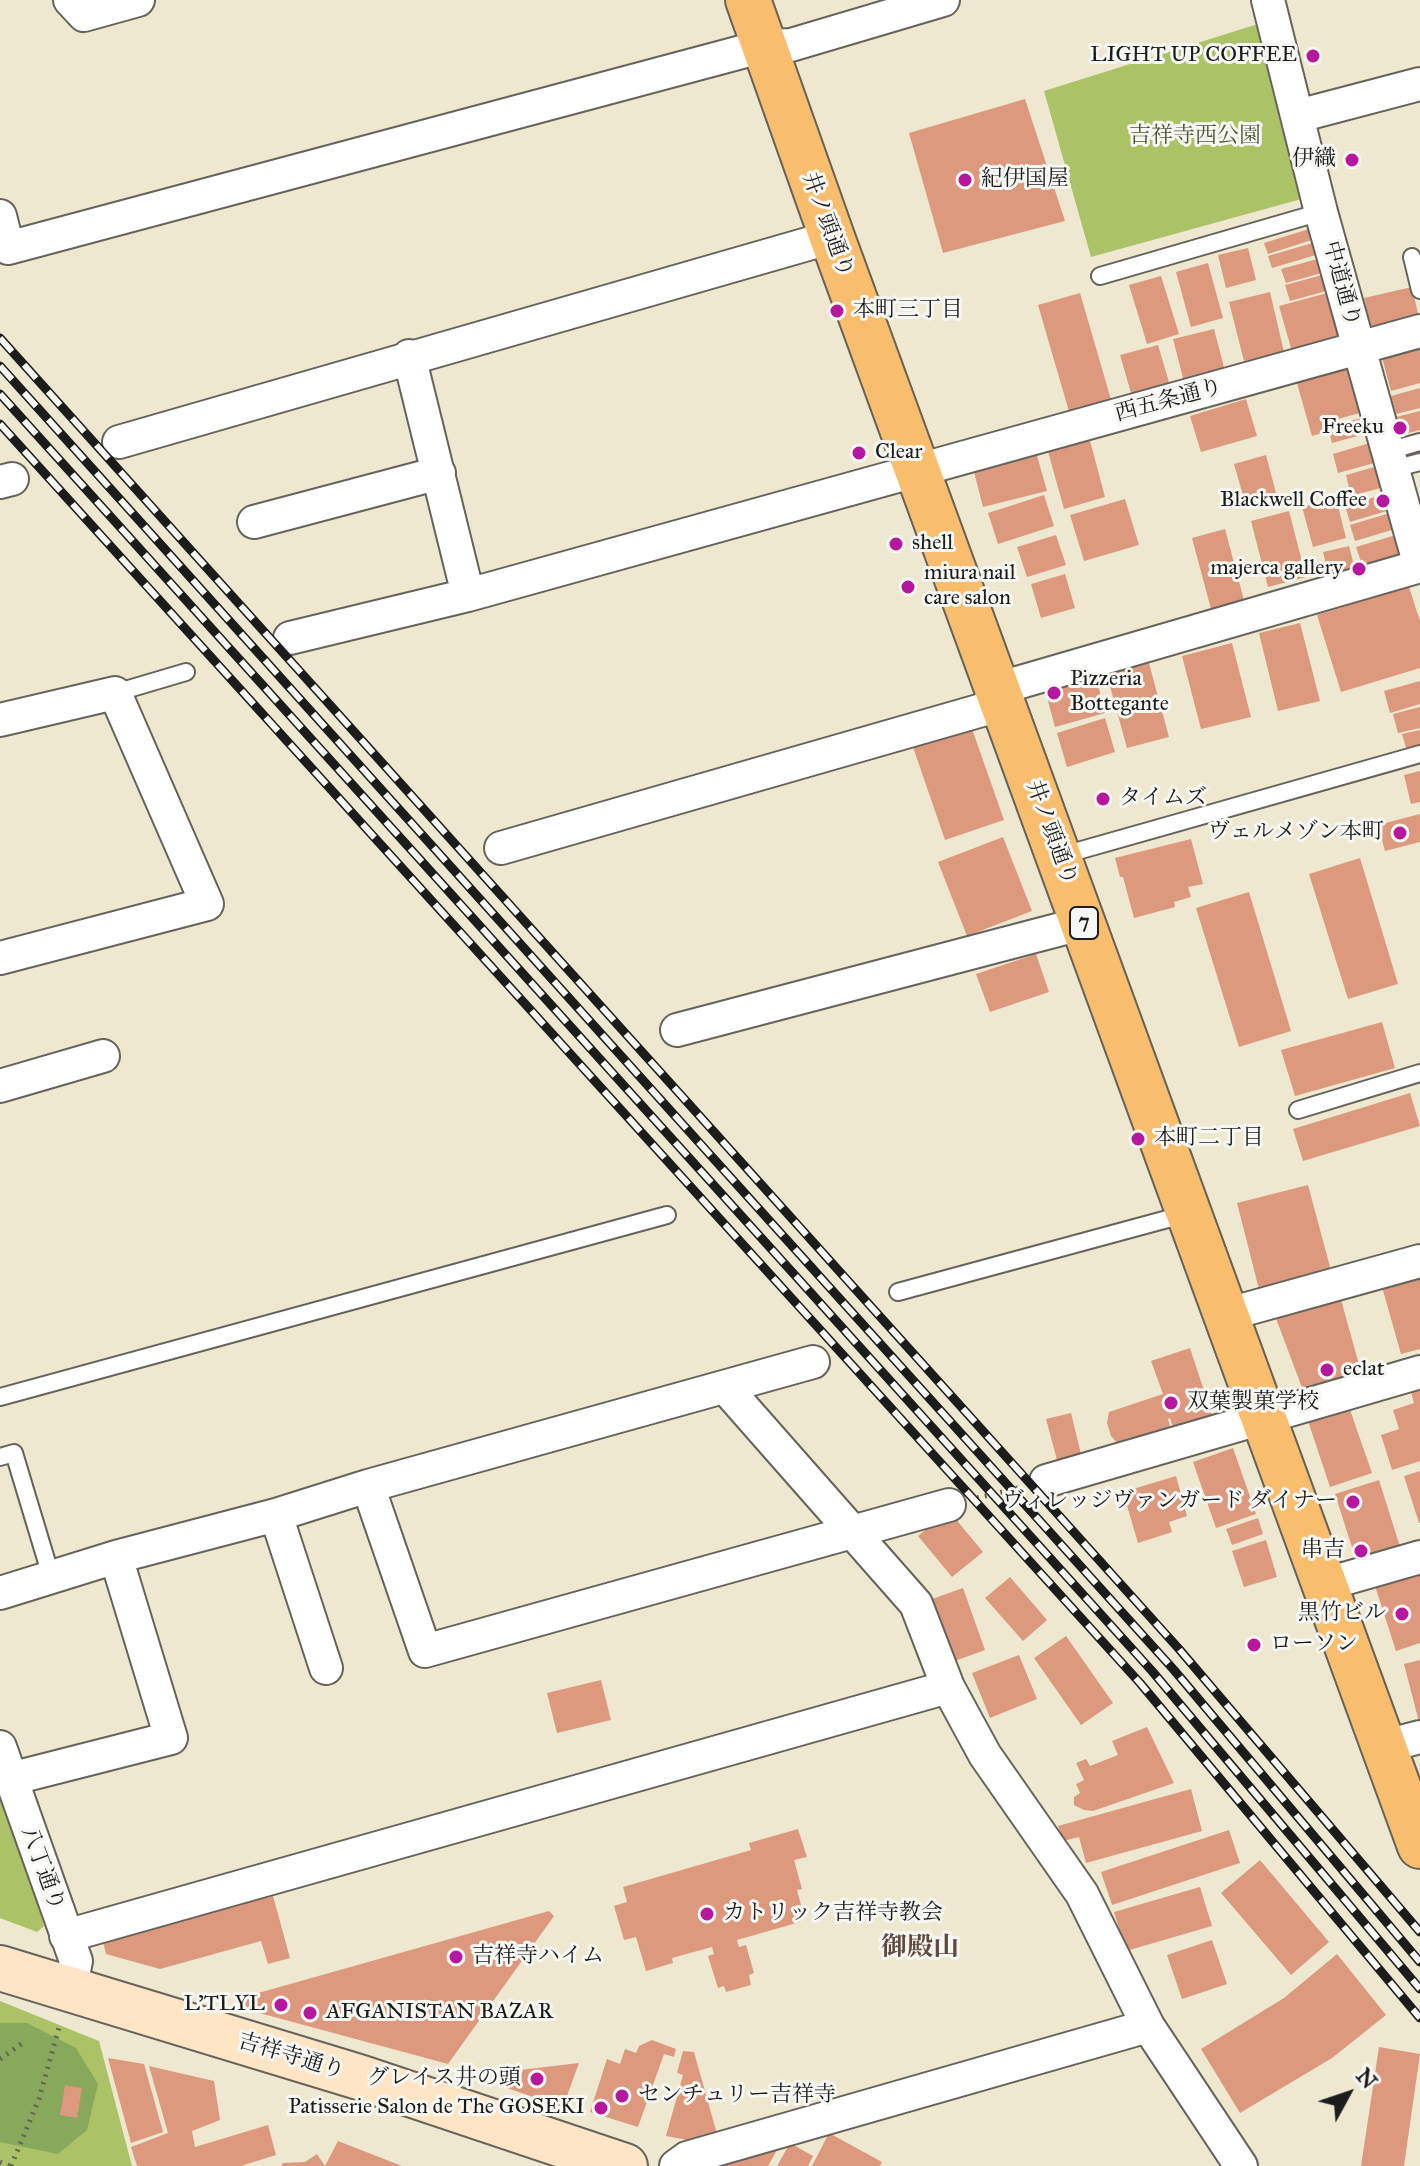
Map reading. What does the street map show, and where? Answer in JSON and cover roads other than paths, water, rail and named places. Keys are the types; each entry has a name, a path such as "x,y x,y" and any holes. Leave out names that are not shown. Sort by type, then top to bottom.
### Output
{"main road":[{"name":"井ノ頭通り","path":"748,0 1323,1585 1401,1742 1420,1846"},
{"name":"吉祥寺通り","path":"0,1968 362,2078 625,2166"}],"street":[{"path":"70,0 84,15 138,0"},
{"path":"0,216 8,248 764,46 791,45 943,0"},
{"name":"中道通り","path":"1268,0 1359,349 1400,460 1420,566"},
{"path":"1298,116 1420,84"},
{"path":"119,442 409,356 832,237"},
{"name":"西五条通り","path":"290,638 468,595 1420,331"},
{"path":"409,356 468,595"},
{"path":"254,522 439,473"},
{"path":"501,848 982,710 1017,683 1420,566"},
{"path":"0,720 115,693 207,904 0,958"},
{"path":"677,1030 1084,923"},
{"path":"0,1086 103,1056"},
{"path":"1225,1315 1420,1261"},
{"path":"0,1593 116,1557 276,1515 368,1486 813,1362"},
{"path":"1046,1481 1420,1372"},
{"path":"725,1387 916,1604 948,1687 985,1755 1082,1894 1148,2026 1241,2166"},
{"path":"368,1486 425,1651 949,1505"},
{"path":"276,1515 326,1668"},
{"path":"10,1779 171,1738 116,1557"},
{"path":"1323,1585 1420,1557"},
{"path":"66,1936 948,1687"},
{"name":"八丁通り","path":"0,1747 76,1961 70,1990"},
{"path":"676,2166 687,2158 1148,2026"}],"lane":[{"path":"1100,276 1321,212"},
{"path":"1412,257 1420,290"},
{"path":"1400,460 1420,442"},
{"path":"115,693 186,672"},
{"path":"1059,856 1420,754"},
{"path":"1298,1110 1420,1073"},
{"path":"898,1292 1189,1213"},
{"path":"0,1397 667,1215"},
{"path":"0,1457 14,1453 51,1576"}],"railway":[{"path":"0,338 1179,1649 1420,1932"},
{"path":"0,366 1174,1670 1420,1962"},
{"path":"0,394 1152,1671 1420,1989"},
{"path":"0,424 1140,1683 1420,2018"}],"place":[{"name":"LIGHT UP COFFEE","path":"1313,56"},
{"name":"伊織","path":"1352,160"},
{"name":"紀伊国屋","path":"965,180"},
{"name":"本町三丁目","path":"837,311"},
{"name":"Freeku","path":"1400,428"},
{"name":"Clear","path":"859,453"},
{"name":"Blackwell Coffee","path":"1383,501"},
{"name":"shell","path":"896,544"},
{"name":"majerca gallery","path":"1359,569"},
{"name":"miura nail care salon","path":"908,587"},
{"name":"Pizzeria Bottegante","path":"1054,693"},
{"name":"タイムズ","path":"1103,799"},
{"name":"ヴェルメゾン本町","path":"1400,833"},
{"name":"本町二丁目","path":"1138,1139"},
{"name":"eclat","path":"1327,1370"},
{"name":"双葉製菓学校","path":"1171,1403"},
{"name":"ヴィレッジヴァンガード ダイナー","path":"1353,1502"},
{"name":"串吉","path":"1361,1551"},
{"name":"黒竹ビル","path":"1402,1614"},
{"name":"ローソン","path":"1254,1645"},
{"name":"カトリック吉祥寺教会","path":"707,1914"},
{"name":"吉祥寺ハイム","path":"456,1957"},
{"name":"L'TLYL","path":"281,2005"},
{"name":"AFGANISTAN BAZAR","path":"310,2013"},
{"name":"グレイス井の頭","path":"537,2079"},
{"name":"センチュリー吉祥寺","path":"622,2096"},
{"name":"Patisserie Salon de The GOSEKI","path":"601,2108"}],"district":[{"name":"御殿山","path":"920,1949"}],"park label":[{"name":"吉祥寺西公園","path":"1195,137"}]}
